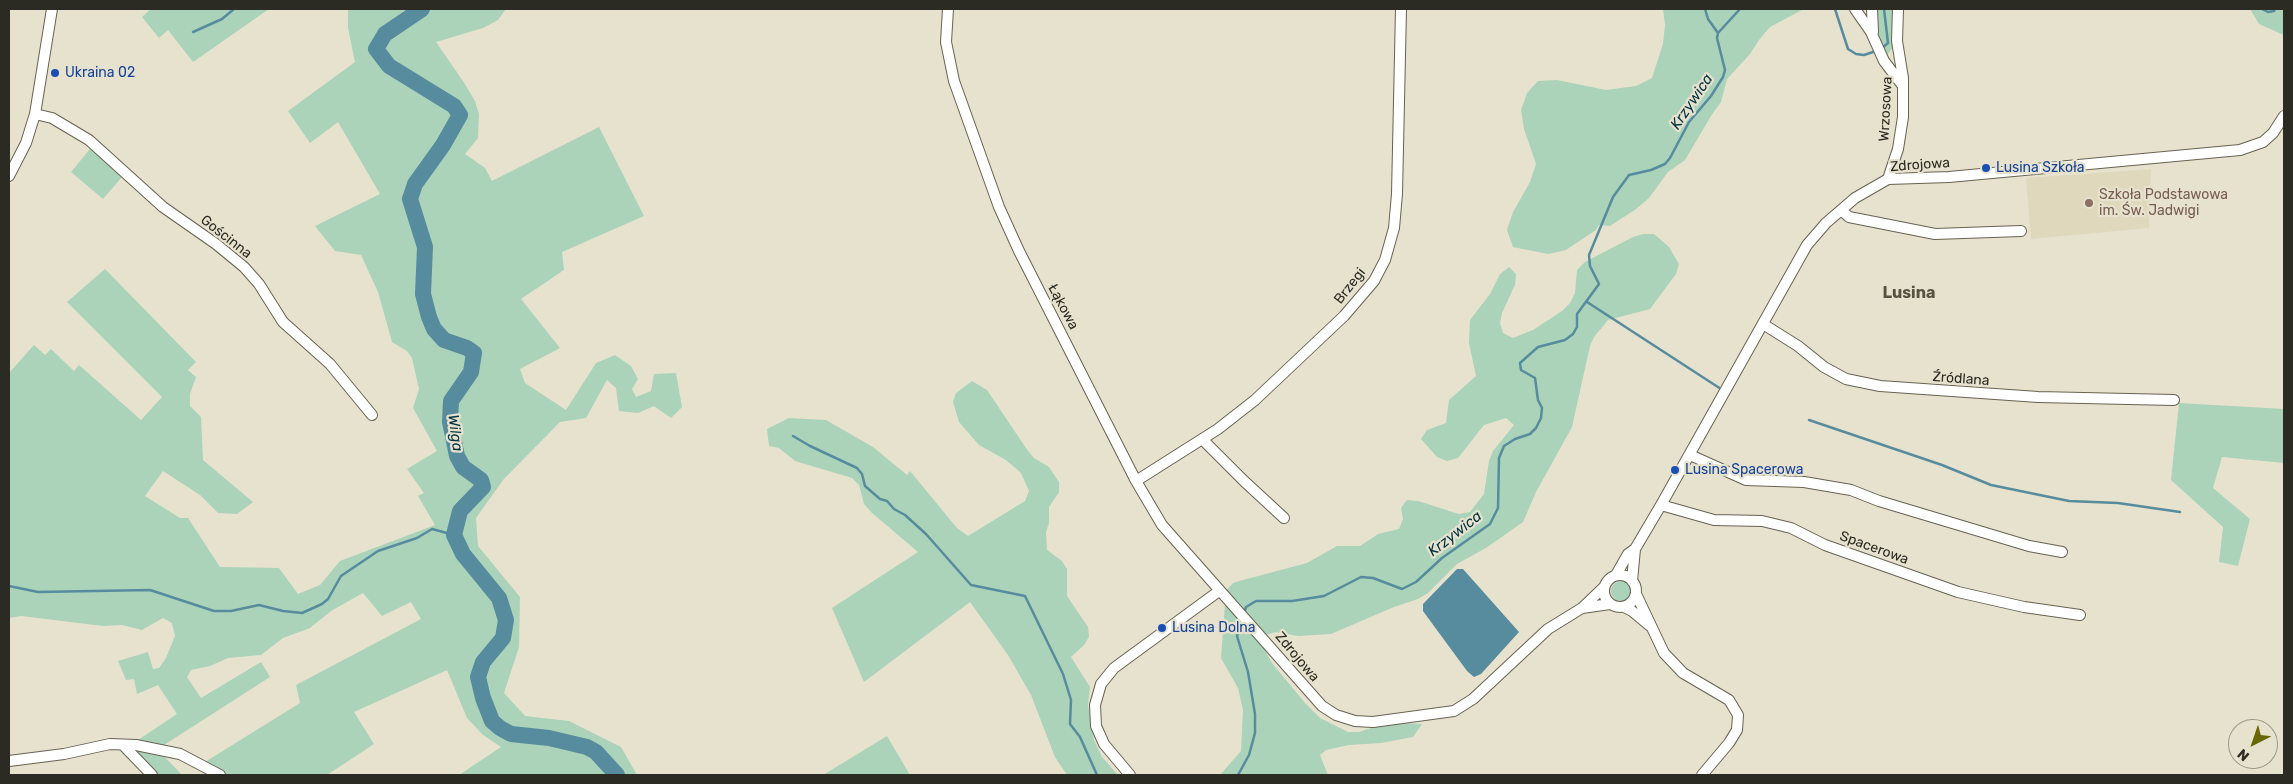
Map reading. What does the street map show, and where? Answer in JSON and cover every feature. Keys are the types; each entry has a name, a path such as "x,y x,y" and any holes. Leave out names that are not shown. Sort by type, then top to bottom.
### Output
{"street":[{"path":"9,176 26,143 35,114 52,9"},
{"name":"Łąkowa","path":"948,9 946,42 954,81 999,207 1018,251 1136,481 1162,525 1219,591"},
{"name":"Brzegi","path":"1136,481 1202,438 1255,400 1344,316 1374,281 1385,260 1394,228 1398,194 1401,9"},
{"path":"1855,9 1890,71 1903,86"},
{"path":"1872,9 1877,45"},
{"name":"Wrzosowa","path":"1888,179 1898,149 1902,117 1903,86 1897,41 1898,9"},
{"name":"Gościnna","path":"35,114 52,118 89,140 162,207 216,244 244,267 259,284 283,322 330,364 372,415"},
{"name":"Zdrojowa","path":"1616,575 1628,554 1635,549 1690,455 1807,245 1840,210 1855,198 1888,179 1949,177 2240,150 2263,142 2273,133 2284,116"},
{"path":"1840,210 1849,217 1935,234 2022,231"},
{"name":"Źródlana","path":"1763,324 1846,379 1880,386 2038,397 2174,400"},
{"path":"1202,438 1284,518"},
{"path":"1690,455 1746,480 1804,482 1851,490 1879,501 2028,546 2062,552"},
{"name":"Spacerowa","path":"1661,505 1714,520 1762,521 1791,528 1825,545 1958,592 2024,607 2080,616"},
{"name":"Zdrojowa","path":"1632,580 1635,549"},
{"path":"1650,626 1632,611 1610,604 1604,597 1604,587 1608,580 1616,575 1624,575 1632,580 1650,626 1664,653 1674,664 1697,682 1722,694 1729,700 1738,715 1737,730 1729,743 1702,775"},
{"name":"Zdrojowa","path":"1219,591 1252,625 1322,706 1346,718 1373,722 1440,714 1464,705 1548,629 1582,608 1604,587"},
{"path":"1130,775 1104,744 1096,726 1095,705 1101,684 1114,668 1219,591"},
{"path":"1624,607 1632,602 1636,594"},
{"name":"Zdrojowa","path":"1582,608 1610,604"},
{"path":"9,761 64,754 110,744 156,747 180,754 220,775"},
{"path":"123,745 152,775"}],"shaded area":[{"name":"Szkoła Podstawowa im. Św. Jadwigi","path":"2151,169 2149,228 2031,239 2026,178"}],"green space":[{"path":"151,9 269,9 193,62 168,30 159,38 142,17"},
{"path":"348,9 506,9 498,20 483,28 436,42 475,101 479,114 478,138 465,154 485,168 492,181 599,127 644,216 562,252 564,270 521,299 560,348 520,369 525,383 566,410 596,363 615,355 631,366 638,379 632,389 636,397 651,391 654,374 676,373 682,407 671,418 654,406 638,413 619,411 616,388 607,380 586,418 560,422 503,480 476,518 478,546 520,597 519,647 504,693 525,716 569,721 621,747 637,775 459,775 501,747 483,735 467,718 447,670 354,712 374,744 327,775 227,775 205,762 300,703 296,685 421,619 411,602 382,616 363,593 331,611 310,628 283,638 261,655 228,658 210,666 191,670 187,677 201,698 261,662 270,677 164,745 138,740 177,714 158,685 137,694 134,679 126,680 118,661 148,652 153,669 159,668 166,658 175,636 172,623 163,618 142,630 122,625 103,626 21,616 9,618 9,373 34,345 45,355 51,349 74,371 79,365 141,420 162,397 67,302 105,269 196,362 188,370 196,377 190,394 190,406 201,417 203,460 253,502 237,514 218,513 200,495 163,471 145,496 180,518 188,518 220,567 279,568 298,594 320,585 340,561 435,525 418,496 424,493 407,469 437,451 413,408 419,389 412,358 407,351 392,342 378,292 361,255 335,251 315,226 380,194 338,122 310,143 288,111 355,62 348,28"},
{"path":"1663,9 1802,10 1770,27 1759,40 1750,54 1727,79 1721,102 1685,160 1668,172 1649,198 1636,209 1610,226 1599,225 1596,230 1566,250 1548,254 1513,247 1507,230 1513,212 1530,182 1536,164 1524,129 1521,110 1527,93 1538,81 1557,80 1606,90 1636,86 1652,78 1663,44 1665,25"},
{"path":"1877,9 1895,9 1894,46 1887,55 1878,34"},
{"path":"2250,9 2284,9 2284,35 2259,24"},
{"path":"90,149 122,177 103,199 71,172"},
{"path":"1643,234 1654,234 1669,247 1679,264 1676,274 1650,309 1608,320 1594,337 1590,346 1572,427 1536,492 1523,522 1486,548 1457,564 1428,593 1418,599 1394,607 1331,634 1298,636 1276,632 1265,635 1262,645 1272,663 1320,718 1348,732 1359,732 1380,725 1422,724 1413,737 1381,743 1349,745 1326,750 1320,755 1328,775 1220,775 1241,751 1243,710 1238,688 1221,658 1226,591 1233,583 1307,563 1337,546 1360,546 1378,534 1399,529 1403,519 1401,508 1407,500 1418,501 1459,514 1470,512 1484,494 1489,461 1493,451 1514,425 1506,418 1484,425 1458,458 1447,461 1437,457 1421,439 1427,430 1446,423 1449,400 1476,376 1469,343 1470,320 1490,294 1500,274 1509,267 1516,274 1515,285 1502,313 1500,323 1503,333 1513,338 1533,330 1562,311 1570,303 1575,293 1577,270 1585,262 1633,237"},
{"path":"972,381 987,390 1028,451 1034,458 1049,467 1059,482 1059,492 1049,507 1049,523 1046,532 1047,550 1062,561 1067,569 1067,596 1088,627 1089,637 1084,645 1071,657 1090,687 1088,705 1094,740 1102,757 1118,775 1067,775 1055,757 1031,695 1008,655 970,602 864,682 832,608 918,552 871,512 864,504 859,485 852,478 795,461 779,448 769,446 767,429 789,418 826,420 873,447 907,475 910,471 957,528 968,536 1025,501 1029,491 1021,473 1006,460 979,445 959,422 953,402 956,393"},
{"path":"2179,403 2284,409 2284,463 2222,457 2213,488 2250,519 2238,566 2219,562 2223,527 2171,480"},
{"path":"1621,581 1628,584 1631,591 1628,598 1621,601 1614,598 1611,591 1614,584"},
{"path":"887,736 910,775 823,775"},
{"path":"133,747 161,753 182,775 155,775"}],"water":[{"path":"1457,569 1463,569 1519,632 1481,674 1474,677 1467,671 1423,611 1423,604"}],"waterway":[{"path":"193,32 222,19 234,9"},
{"name":"Wilga","path":"422,9 385,34 376,49 389,66 454,106 460,115 443,145 415,184 410,199 425,247 423,294 429,317 434,329 444,340 467,348 474,353 471,372 451,401 450,422 457,456 463,467 481,480 483,487 460,511 454,535 463,554 499,598 506,620 503,638 483,662 478,677 483,698 492,721 500,728 511,734 549,738 587,747 596,752 617,775"},
{"path":"1705,9 1708,19 1718,33"},
{"name":"Krzywica","path":"1244,613 1246,607 1256,601 1292,601 1324,596 1361,577 1373,578 1402,589 1416,582 1442,558 1490,524 1498,508 1499,458 1504,446 1515,439 1530,434 1536,428 1541,418 1542,408 1538,400 1535,378 1521,370 1520,363 1538,347 1565,340 1573,334 1577,327 1577,314 1599,284 1590,266 1589,255 1613,197 1629,175 1651,170 1665,164 1670,158 1689,122 1711,96 1723,77 1725,70 1717,38 1718,33 1740,9"},
{"name":"Krzywica","path":"1835,9 1848,49 1856,54 1864,55 1876,51"},
{"name":"Krzywica","path":"1881,49 1888,43 1884,9"},
{"name":"Krzywica","path":"2262,9 2268,12 2275,9"},
{"path":"1587,302 1721,389"},
{"path":"1809,420 1942,465 1991,485 2069,501 2118,503 2180,512"},
{"path":"793,436 857,468 862,474 865,486 880,499 887,501 894,509 905,515 926,534 971,585 1025,596 1063,674 1071,700 1070,724 1080,737 1097,775"},
{"path":"9,586 38,592 150,590 214,611 231,611 259,605 283,611 302,613 322,604 328,599 341,576 378,551 417,538 432,529 454,535"},
{"name":"Krzywica","path":"1238,775 1249,755 1255,733 1255,714 1248,672 1237,636 1242,621"}],"place":[{"name":"Ukraina 02","path":"55,73"},
{"name":"Lusina Szkoła","path":"1986,168"},
{"name":"Szkoła Podstawowa im. Św. Jadwigi","path":"2089,203"},
{"name":"Lusina Spacerowa","path":"1675,470"},
{"name":"Lusina Dolna","path":"1162,628"}],"district":[{"name":"Lusina","path":"1909,293"}]}
